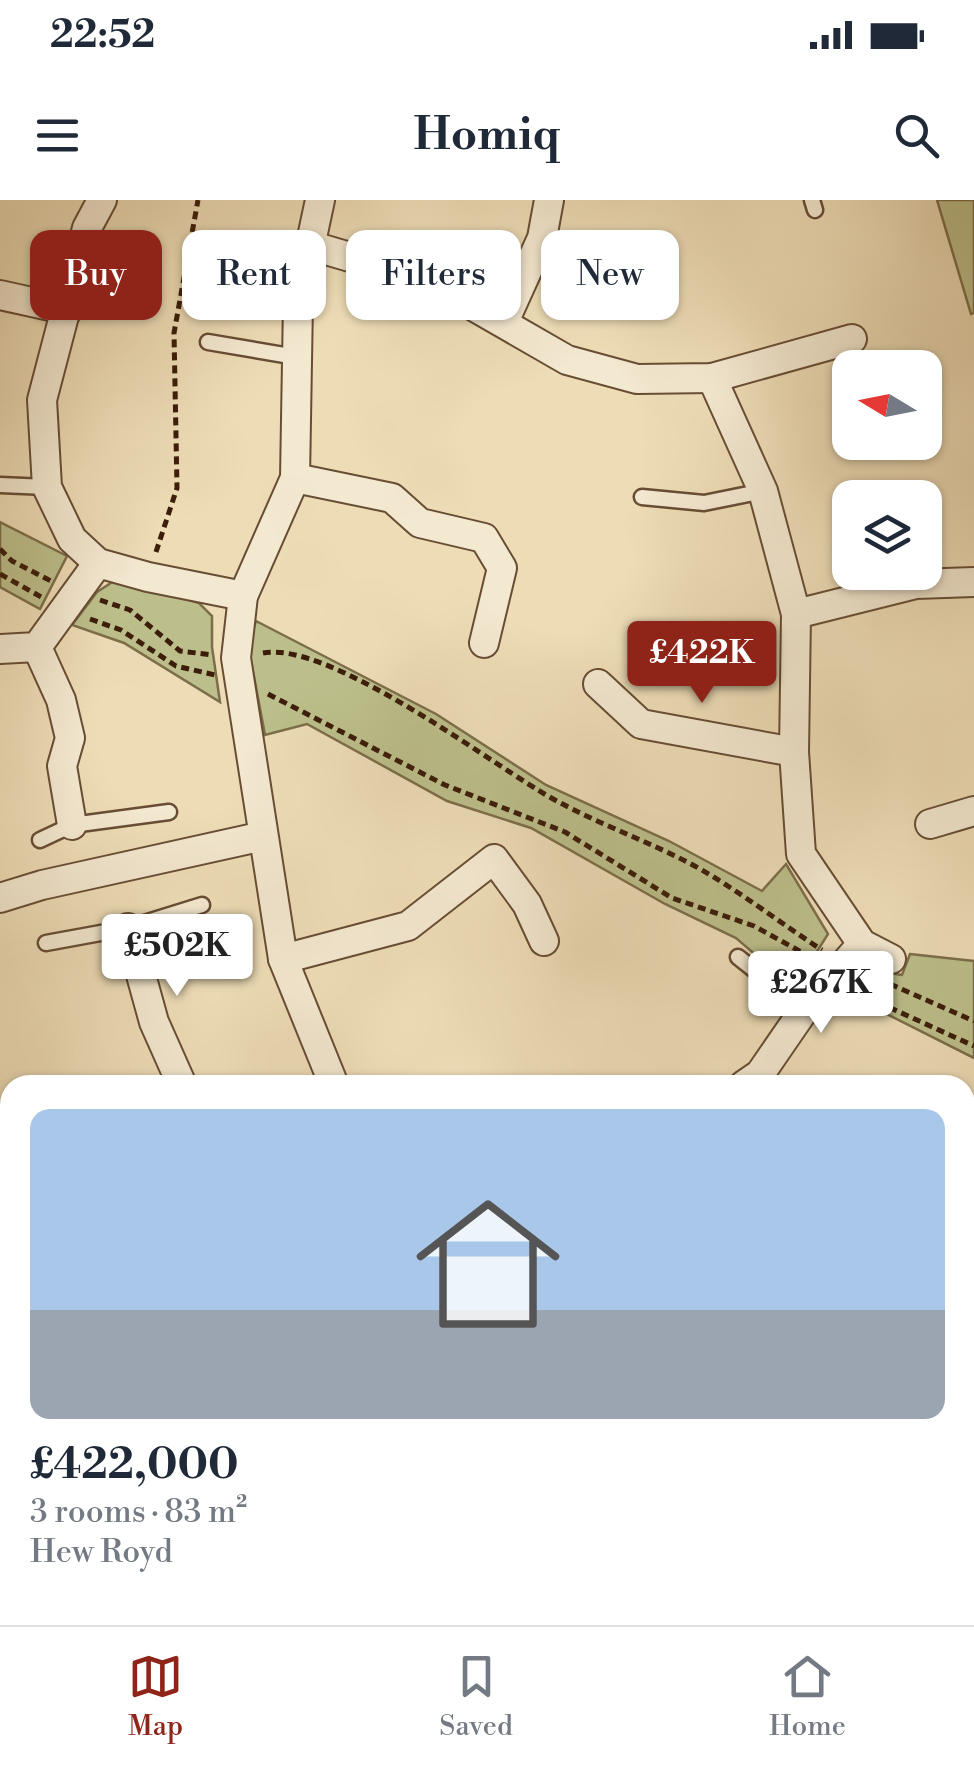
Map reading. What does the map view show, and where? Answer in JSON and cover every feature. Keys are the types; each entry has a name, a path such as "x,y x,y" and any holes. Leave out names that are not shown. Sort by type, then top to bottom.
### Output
{"street":[{"path":"87,230 102,200"},
{"path":"313,230 320,200"},
{"path":"504,322 542,238 549,200"},
{"path":"326,250 428,280 567,360 637,379 712,378 852,339"},
{"path":"0,295 30,302"},
{"path":"65,320 42,400 47,487 72,539 98,563 243,596"},
{"path":"297,320 296,478 243,596 238,669 283,958 324,1075"},
{"path":"712,378 763,491 796,614 794,752 800,854 847,960"},
{"path":"296,478 392,498 420,524 484,538 502,568 484,643"},
{"path":"36,647 98,563"},
{"path":"796,614 916,584 974,582"},
{"path":"0,649 36,647"},
{"path":"36,647 61,700 70,738 62,766 72,825"},
{"path":"598,684 641,724 794,752"},
{"path":"930,824 974,811"},
{"path":"0,898 263,836"},
{"path":"283,958 408,926 494,859 527,904 544,941"},
{"path":"128,928 154,1022 178,1075"},
{"path":"761,1075 804,1010 847,960 891,958"}],"lane":[{"path":"208,342 296,357"},
{"path":"0,485 47,487"},
{"path":"642,497 704,504 763,491"},
{"path":"40,840 72,825 170,812"},
{"path":"46,943 128,928 202,904"},
{"path":"738,958 804,1010"}],"path":[{"path":"148,577 177,488 174,333 198,200"},
{"path":"0,549 69,601 176,666 238,669 282,650 326,666 435,722 540,792 701,870 847,960 884,1005 974,1046"},
{"path":"0,574 69,601 130,610 180,650 238,669 445,785 564,832 672,898 847,960 974,1021"}],"green space":[{"path":"937,200 974,200 971,314"},
{"path":"0,522 67,556 40,609 0,587"},
{"path":"117,579 199,603 212,616 220,702 124,643 72,625 97,592"},
{"path":"256,621 436,714 546,785 669,841 762,891 786,864 828,934 794,988 736,938 665,904 531,828 447,801 307,724 265,735 248,645"},
{"path":"910,954 974,961 974,1058 843,992 869,973 902,975"}]}
